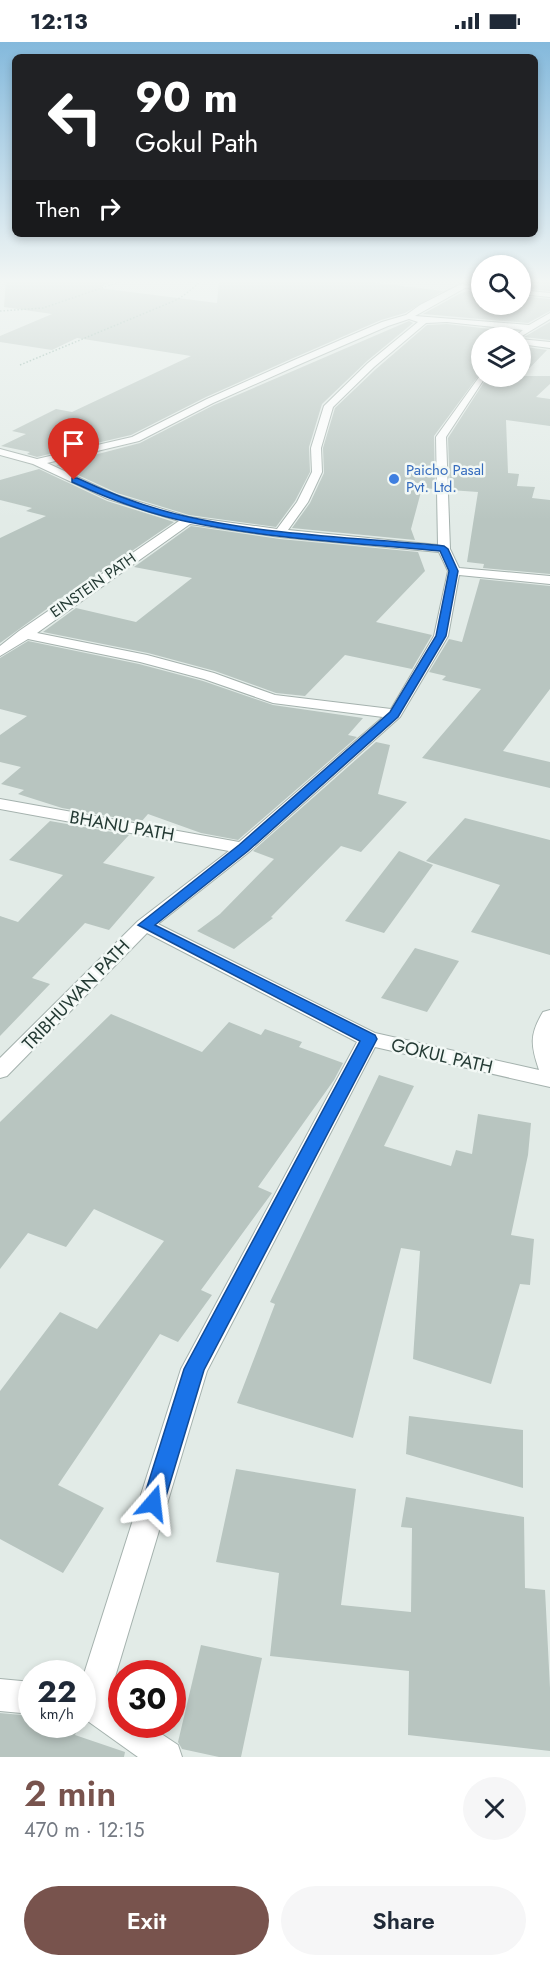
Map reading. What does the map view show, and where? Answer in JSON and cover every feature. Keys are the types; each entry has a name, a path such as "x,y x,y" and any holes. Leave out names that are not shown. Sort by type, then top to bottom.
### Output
{"street":[{"path":"37,462 135,439 210,401 302,360"},
{"path":"280,533 302,502 317,472 316,448 329,406 377,360"},
{"path":"474,387 441,436 444,549 454,571 550,580"},
{"path":"0,452 37,462 112,497 188,520 280,533 444,549"},
{"name":"EINSTEIN PATH","path":"0,652 188,520"},
{"name":"TRIBHUWAN PATH","path":"0,1071 145,925 243,848 394,714 441,636 454,571"},
{"path":"24,634 142,658 209,676 273,699 394,714"},
{"name":"BHANU PATH","path":"0,804 243,848"},
{"name":"GOKUL PATH","path":"145,925 369,1039 550,1080"},
{"path":"550,1017 541,1044 550,1073"},
{"path":"96,1675 194,1369 369,1039"},
{"path":"0,1695 18,1697"},
{"path":"96,1709 166,1757"}],"path":[{"path":"20,365 34,360"}],"building":[{"path":"182,360 289,360 206,397 131,435 37,457 27,454 30,452 1,446 26,434 12,431 56,409 72,412"},
{"path":"318,360 368,360 322,404 309,447 310,472 295,501 276,527 189,515 117,493 56,465 140,443 214,405"},
{"path":"386,360 471,360 471,386 434,436 435,489 422,488 411,529 415,540 292,528 310,503 324,473 323,448 335,408"},
{"path":"531,376 550,376 550,384 536,397 550,399 550,426 506,420 508,473 519,474 517,486 535,487 532,498 550,500 550,574 483,568 484,564 467,562 478,492 450,490 448,438 481,387 531,387"},
{"path":"39,469 107,501 174,522 75,590 52,603 55,603 0,643 0,538 46,516 26,511 32,508 0,500 0,480"},
{"path":"191,526 280,539 418,552 425,571 376,622 432,635 412,669 345,655 305,696 276,693 215,671 148,653 43,632 76,608 136,622 192,578 134,567"},
{"path":"480,579 550,586 550,689 503,751 550,762 550,788 422,758 481,689 442,680 446,676 429,672 449,639 462,642"},
{"path":"28,641 139,664 203,681 273,705 363,718 348,735 357,737 238,840 201,833 148,814 141,822 62,808 18,794 24,790 1,784 21,767 0,762 0,735 27,716 0,709 0,658"},
{"path":"376,742 390,745 378,794 407,802 361,852 341,846 271,917 273,918 234,949 197,931 220,914 274,859 253,851"},
{"path":"465,818 550,840 550,955 471,932 500,885 426,861"},
{"path":"50,821 129,835 103,863 155,877 109,930 85,923 32,978 50,984 0,1036 0,916 18,922 63,875 9,860"},
{"path":"399,851 433,865 384,933 345,921"},
{"path":"415,948 459,961 427,1012 381,998"},
{"path":"111,1014 202,1052 229,1022 261,1035 265,1029 302,1042 299,1047 343,1063 334,1080 258,1187 272,1193 201,1290 212,1295 178,1342 160,1334 58,1485 104,1508 63,1573 0,1539 0,1391 60,1312 97,1329 164,1241 94,1209 66,1247 28,1233 0,1269 0,1122"},
{"path":"379,1075 414,1086 384,1146 451,1166 456,1150 472,1154 478,1114 531,1123 528,1155 511,1235 534,1239 530,1285 520,1284 491,1384 413,1359 420,1251 401,1248 353,1438 237,1403 275,1304 270,1302"},
{"path":"409,1416 523,1430 523,1488 406,1454"},
{"path":"236,1469 356,1489 341,1605 411,1612 412,1528 401,1527 406,1497 524,1517 525,1588 545,1590 550,1688 550,1751 408,1735 409,1671 270,1656 279,1573 216,1562"},
{"path":"201,1645 262,1658 241,1757 219,1757 182,1749 178,1742 179,1738 186,1738 186,1708"},
{"path":"0,1713 18,1715 18,1738 84,1738 125,1752 124,1757 0,1757"}],"place":[{"name":"Paicho Pasal Pvt. Ltd.","path":"394,479"}],"route":[{"path":"74,480 112,497 188,520 280,533 444,549 454,571 441,636 394,714 243,848 145,925 369,1039 194,1369 153,1503"}]}
